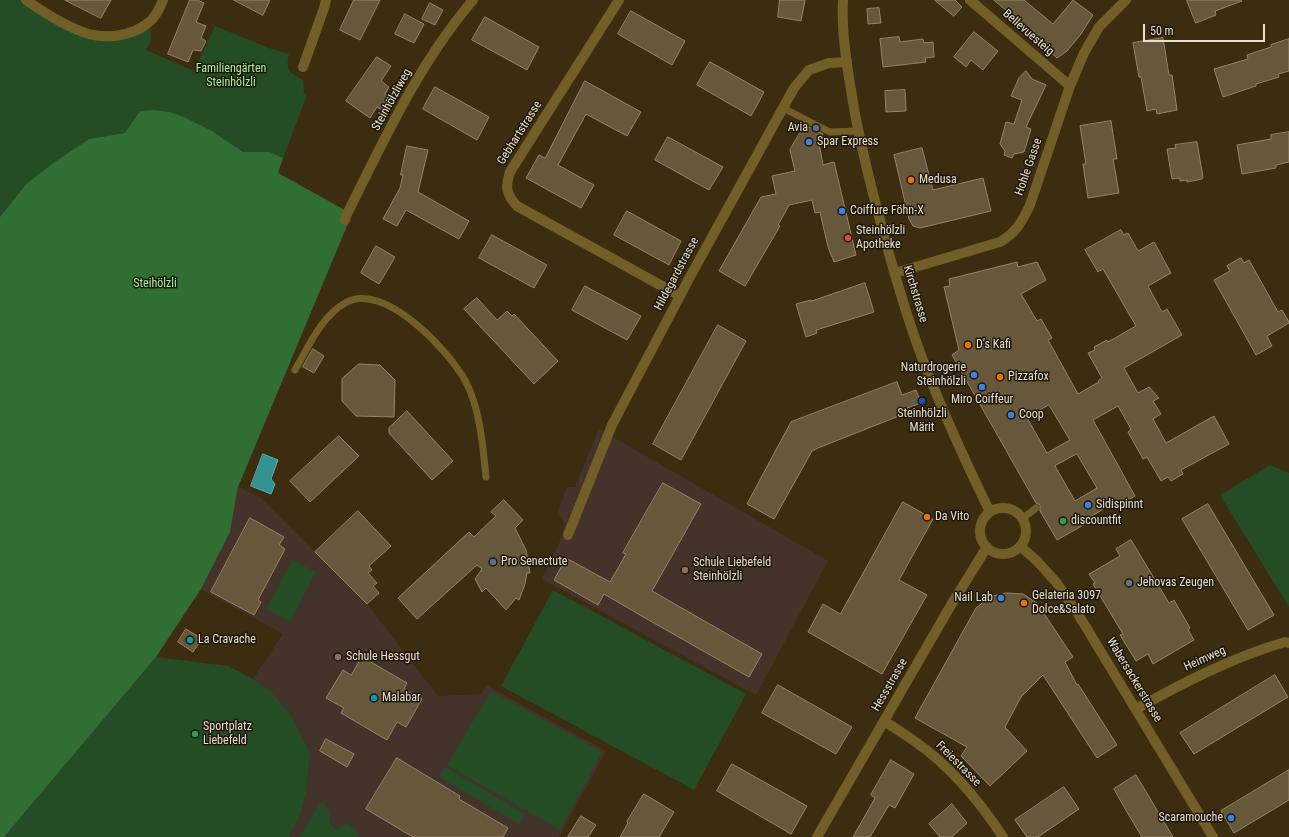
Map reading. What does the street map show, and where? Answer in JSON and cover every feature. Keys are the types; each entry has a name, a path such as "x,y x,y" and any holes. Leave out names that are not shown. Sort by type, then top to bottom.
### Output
{"street":[{"path":"26,0 55,18 89,34 112,36 130,33 148,23 163,0"},
{"path":"303,67 326,0"},
{"name":"Steinhölzliweg","path":"345,220 400,109 448,33 474,0"},
{"name":"Gebhartstrasse","path":"619,0 510,172 506,183 507,192 510,199 517,206 680,296"},
{"name":"Kirchstrasse","path":"843,0 847,62 858,131 895,273 918,346 938,398 959,447 990,512"},
{"name":"Bellevuesteig","path":"970,0 1070,86"},
{"name":"Hohle Gasse","path":"895,273 1000,242 1010,236 1023,219 1030,205 1070,86 1084,53 1099,27 1126,0"},
{"name":"Hildegardstrasse","path":"568,535 612,425 680,296 794,88 810,70 829,63 847,62"},
{"path":"1004,508 1018,513 1022,519 1026,532 1024,540 1015,551 1008,554 1000,554 987,547 983,542 981,529 982,522 990,512 1004,508"},
{"name":"Wabersackerstrasse","path":"1020,546 1037,561 1056,582 1136,709 1212,837"},
{"name":"Hessstrasse","path":"817,837 951,605 987,547"},
{"name":"Heimweg","path":"1136,709 1196,678 1263,648 1288,644"},
{"name":"Freiestrasse","path":"884,720 918,743 944,765 969,791 991,818 1003,837"}],"lane":[{"path":"783,108 830,132 858,131"},
{"path":"295,370 324,321 347,302 357,298 367,299 392,308 425,331 441,347 466,382 479,426 486,477"},
{"path":"1022,519 1036,508"}],"shaded area":[{"name":"Schule Liebefeld Steinhölzli","path":"599,429 828,561 756,695 542,579 561,539 565,524 557,513 567,487 575,487"},
{"name":"Schule Hessgut","path":"238,487 260,497 367,604 438,696 482,694 486,685 606,751 559,837 289,837 301,813 307,788 310,753 291,715 271,691 253,679 283,634 201,589 230,532"}],"green space":[{"name":"Familiengärten Steinhölzli","path":"0,0 24,0 54,19 112,37 147,25 151,38 146,50 194,71 215,26 269,48 289,54 288,67 292,73 303,80 304,93 307,95 283,158 270,152 243,152 212,131 170,112 125,133 89,139 27,183 0,217"},
{"name":"Steihölzli","path":"154,110 170,112 186,118 212,131 243,152 270,152 283,158 278,173 352,214 238,487 230,532 201,589 156,657 4,837 0,837 0,217 27,183 56,161 89,139 125,133 140,111"},
{"path":"1270,465 1289,473 1289,607 1220,495"},
{"path":"292,560 316,572 290,622 266,609"},
{"path":"553,590 746,694 694,790 501,686"},
{"name":"Sportplatz Liebefeld","path":"156,657 228,666 253,679 271,691 291,715 310,753 307,788 301,813 289,837 4,837"},
{"path":"491,691 602,752 560,830 447,765"},
{"path":"445,767 525,814 519,824 439,777"},
{"path":"322,801 329,812 330,823 335,830 347,823 357,831 358,837 299,837"}],"water":[{"path":"263,454 278,460 271,479 275,484 271,494 251,486"}],"building":[{"path":"65,0 111,0 101,18"},
{"path":"190,0 197,0 204,3 196,22 206,26 201,38 206,41 201,51 193,50 188,62 168,54"},
{"path":"234,0 270,0 263,15"},
{"path":"354,0 380,0 360,40 340,30"},
{"path":"780,0 805,0 801,21 778,17"},
{"path":"935,0 955,0 962,7 954,16"},
{"path":"994,0 1024,0 1053,24 1073,0 1093,15 1081,34 1067,51 1057,58 1019,27 1021,23"},
{"path":"1187,0 1242,1 1215,11 1216,15 1196,23"},
{"path":"430,3 443,10 435,25 422,19"},
{"path":"879,8 881,23 868,24 867,9"},
{"path":"631,11 685,41 672,65 618,34"},
{"path":"405,14 424,24 414,43 395,34"},
{"path":"485,17 539,47 527,70 472,40"},
{"path":"974,32 998,51 983,70 971,60 966,67 954,57"},
{"path":"899,37 900,42 923,39 924,43 933,42 934,57 925,58 926,62 883,67 880,39"},
{"path":"1163,38 1169,75 1172,75 1177,110 1157,114 1156,109 1147,111 1133,43"},
{"path":"1289,39 1289,71 1278,74 1279,77 1223,97 1214,69 1248,59 1247,55"},
{"path":"377,57 391,66 381,81 389,87 385,94 394,99 386,112 377,107 370,118 346,101"},
{"path":"710,62 764,92 751,116 697,85"},
{"path":"1026,71 1032,79 1046,85 1026,127 1031,129 1024,152 1014,154 1012,158 1004,155 1005,151 1000,144 1006,122 1014,124 1022,100 1011,96 1019,78"},
{"path":"585,81 641,112 627,136 586,114 558,165 594,185 581,208 526,178 539,155 545,158"},
{"path":"435,87 489,117 477,140 423,109"},
{"path":"905,90 906,111 886,112 885,91"},
{"path":"1111,121 1117,159 1113,159 1119,193 1088,198 1083,164 1086,164 1080,126"},
{"path":"805,125 823,134 819,143 823,165 834,162 856,255 834,262 828,247 820,212 815,213 812,200 789,205 778,225 780,226 745,286 719,271 761,197 776,194 772,176 795,171 790,150"},
{"path":"1289,132 1289,162 1276,165 1276,168 1242,174 1237,145 1271,139 1271,135"},
{"path":"668,137 723,167 709,190 655,160"},
{"path":"1197,142 1203,177 1202,179 1187,182 1187,180 1180,181 1180,178 1172,179 1167,149 1176,148 1175,145"},
{"path":"407,146 428,150 418,192 469,221 459,239 406,210 397,226 383,219 400,188"},
{"path":"922,148 933,190 983,178 991,211 920,228 913,226 909,219 894,155"},
{"path":"627,211 681,241 669,265 614,235"},
{"path":"1121,230 1124,235 1128,233 1138,251 1154,242 1171,273 1148,286 1162,312 1167,309 1182,335 1124,368 1138,393 1149,387 1159,398 1153,401 1161,414 1153,419 1166,443 1214,416 1229,444 1181,470 1183,474 1171,481 1168,477 1161,481 1147,457 1143,459 1128,432 1131,429 1118,406 1093,420 1135,496 1112,509 1110,505 1085,520 1087,523 1057,540 1040,511 1040,505 1036,503 952,355 959,350 944,287 950,286 949,279 1017,262 1018,267 1037,262 1046,280 1021,294 1037,321 1041,319 1052,338 1048,340 1078,394 1099,382 1098,381 1102,378 1088,353 1095,350 1094,347 1107,340 1108,342 1136,326 1103,269 1098,272 1085,250","holes":["1049,405 1070,440 1047,453 1027,418","1077,454 1097,488 1075,501 1055,466"]},
{"path":"492,235 547,265 534,288 479,258"},
{"path":"376,246 395,257 379,284 361,273"},
{"path":"1241,258 1244,263 1249,260 1278,312 1282,310 1289,322 1267,336 1272,346 1256,355 1214,280 1230,271 1227,266"},
{"path":"865,283 874,312 816,330 817,333 806,337 796,304 811,301"},
{"path":"585,286 641,316 627,340 572,310"},
{"path":"477,298 497,320 507,311 512,316 514,314 558,361 534,384 464,309"},
{"path":"718,325 746,341 681,460 653,444"},
{"path":"313,349 324,356 314,373 303,367"},
{"path":"359,364 380,365 395,380 394,417 356,416 342,401 342,379"},
{"path":"897,382 902,395 916,390 921,403 907,408 909,412 812,451 774,519 747,504 791,422"},
{"path":"407,411 453,461 432,480 389,433 389,428"},
{"path":"339,436 359,456 310,502 290,481"},
{"path":"663,483 701,504 652,591 762,654 749,677 604,594 598,605 554,580 566,558 610,582 626,554 623,553"},
{"path":"504,500 523,520 515,528 526,550 530,573 527,573 525,584 519,600 516,598 506,610 486,588 482,592 475,579 482,569 477,565 417,619 398,598 469,532 474,537 496,516 491,512"},
{"path":"903,502 933,519 899,580 927,595 882,674 808,632 823,604 840,614"},
{"path":"1208,504 1274,615 1248,630 1182,519"},
{"path":"358,511 391,546 369,566 372,570 368,573 377,583 373,586 379,593 367,604 315,552"},
{"path":"250,518 284,537 279,545 285,549 258,600 261,602 254,615 211,592"},
{"path":"1131,540 1169,603 1174,600 1190,628 1188,630 1194,640 1153,664 1148,654 1136,661 1120,635 1123,634 1093,584 1095,583 1089,574 1120,556 1116,549"},
{"path":"1006,593 1023,594 1037,603 1073,657 1065,662 1077,685 1078,684 1117,745 1097,758 1043,675 1021,697 1005,727 1027,751 990,786 961,756 967,747 915,718 976,608 990,597"},
{"name":"La Cravache","path":"186,629 202,639 193,652 178,642"},
{"name":"Malabar","path":"362,657 407,683 404,689 422,699 406,727 397,722 387,740 341,713 344,708 326,698 343,670 351,675"},
{"path":"1275,675 1288,697 1194,754 1180,733"},
{"path":"778,685 852,727 836,754 762,713"},
{"path":"326,739 354,754 347,767 320,751"},
{"path":"397,758 460,796 459,799 508,828 503,837 413,837 366,809"},
{"path":"891,760 914,774 895,808 889,805 870,837 853,837 875,798 871,795"},
{"path":"732,764 807,806 791,834 717,791"},
{"path":"1289,770 1289,800 1234,833 1221,811"},
{"path":"1136,775 1173,837 1142,837 1124,807 1114,789"},
{"path":"1064,787 1079,809 1038,837 1027,837 1015,820"},
{"path":"644,794 674,812 659,837 620,837 628,823 627,822"},
{"path":"952,804 967,823 952,837 940,837 929,824"},
{"path":"581,816 596,825 588,837 568,837"}],"place":[{"name":"Avia","path":"816,128"},
{"name":"Spar Express","path":"809,142"},
{"name":"Medusa","path":"911,180"},
{"name":"Coiffure Föhn-X","path":"842,211"},
{"name":"Steinhölzli Apotheke","path":"848,238"},
{"name":"D’s Kafi","path":"968,345"},
{"name":"Naturdrogerie Steinhölzli","path":"974,375"},
{"name":"Pizzafox","path":"1000,377"},
{"name":"Miro Coiffeur","path":"982,387"},
{"name":"Steinhölzli Märit","path":"922,401"},
{"name":"Coop","path":"1011,415"},
{"name":"Sidispinnt","path":"1088,505"},
{"name":"Da Vito","path":"927,517"},
{"name":"discountfit","path":"1063,521"},
{"name":"Pro Senectute","path":"493,562"},
{"name":"Schule Liebefeld Steinhölzli","path":"685,570"},
{"name":"Jehovas Zeugen","path":"1129,583"},
{"name":"Nail Lab","path":"1001,598"},
{"name":"Gelateria 3097 Dolce&Salato","path":"1024,603"},
{"name":"La Cravache","path":"190,640"},
{"name":"Schule Hessgut","path":"338,657"},
{"name":"Malabar","path":"374,698"},
{"name":"Sportplatz Liebefeld","path":"195,734"},
{"name":"Scaramouche","path":"1231,818"}]}
